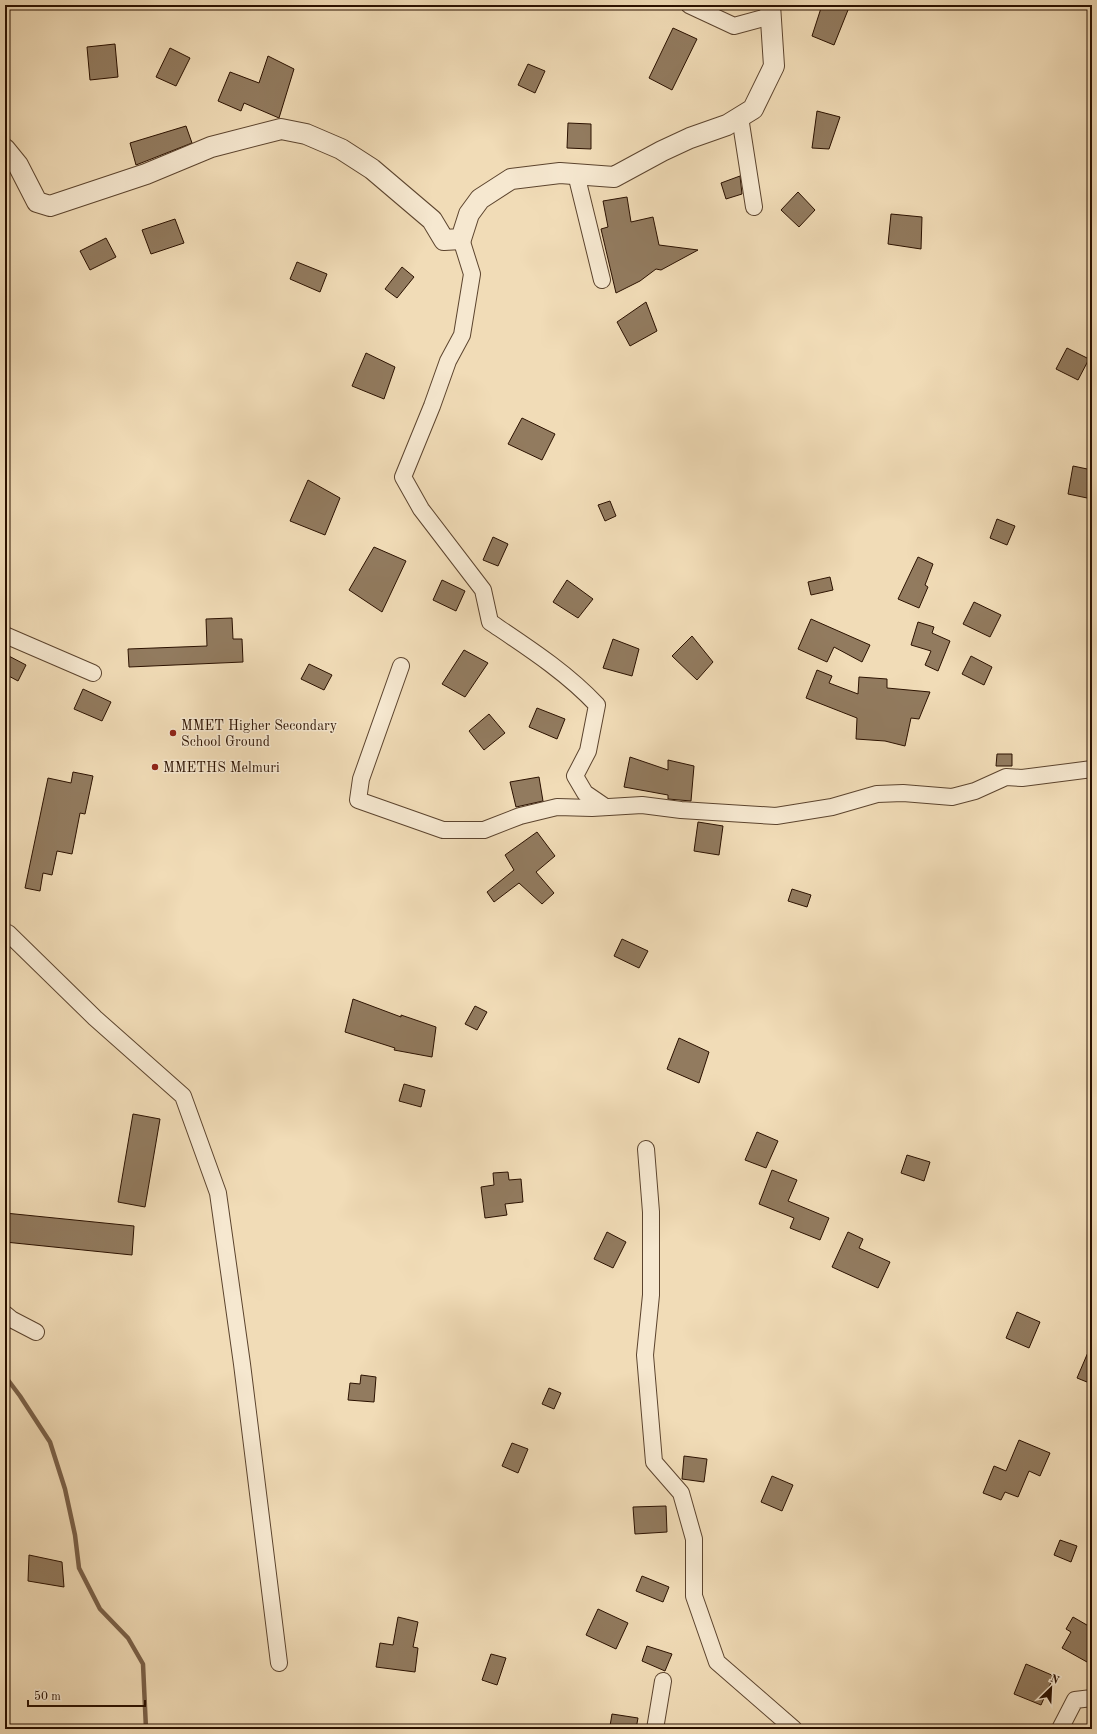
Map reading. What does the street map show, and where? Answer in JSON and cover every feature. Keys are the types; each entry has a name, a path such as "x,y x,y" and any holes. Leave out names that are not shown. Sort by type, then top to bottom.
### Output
{"street":[{"path":"604,806 585,792 575,776 588,751 597,705 584,691 555,668 490,622 483,590 421,509 403,477 432,406 448,360 462,335 472,274 461,239 469,214 480,199 511,178 560,173 614,177 662,151 690,138 727,125 753,109 774,66 770,11 734,26 689,5"},
{"path":"740,117 754,207"},
{"path":"5,149 18,165 37,202 50,206 139,176 211,147 281,129 306,134 341,149 372,169 432,220 444,240 461,239"},
{"path":"576,174 602,280"},
{"path":"5,634 92,673"},
{"path":"401,666 361,779 358,800 443,830 484,830 520,816 557,807 592,808 604,806 642,805 681,810 776,816 832,807 877,794 926,794 952,797 975,791 1006,777 1022,778 1092,769"},
{"path":"8,933 95,1018 183,1096 218,1193 242,1364 279,1663"},
{"path":"646,1149 651,1212 652,1295 645,1355 654,1462 681,1493 694,1539 694,1596 717,1662 794,1729"},
{"path":"5,1314 11,1319 36,1332"},
{"path":"655,1729 663,1681"},
{"path":"1060,1729 1075,1700 1092,1698"}],"building":[{"path":"822,5 850,5 834,45 812,36"},
{"path":"673,28 697,39 672,90 649,78"},
{"path":"115,44 118,77 90,80 87,47"},
{"path":"170,48 190,58 176,86 156,77"},
{"path":"268,56 294,69 279,118 244,103 241,111 218,101 230,72 259,83"},
{"path":"528,64 545,71 535,93 518,85"},
{"path":"817,111 840,117 829,149 812,148"},
{"path":"568,123 591,124 591,149 567,148"},
{"path":"186,126 192,143 136,165 130,143"},
{"path":"740,176 742,194 726,199 721,183"},
{"path":"798,192 815,210 799,227 781,210"},
{"path":"627,197 631,222 653,217 659,245 698,250 661,270 656,269 640,281 616,293 601,229 608,227 603,201"},
{"path":"891,214 922,217 921,249 888,244"},
{"path":"175,219 184,243 151,254 142,230"},
{"path":"106,238 116,257 90,270 80,251"},
{"path":"297,262 327,274 320,292 290,279"},
{"path":"402,267 414,277 397,298 385,289"},
{"path":"646,302 657,331 630,346 617,322"},
{"path":"1067,348 1089,359 1078,380 1056,369"},
{"path":"366,353 395,367 384,399 352,386"},
{"path":"522,418 555,434 542,460 508,444"},
{"path":"1073,466 1092,470 1092,499 1068,494"},
{"path":"308,480 340,498 325,535 290,521"},
{"path":"610,501 616,516 605,521 598,505"},
{"path":"997,519 1015,526 1007,545 990,538"},
{"path":"493,537 508,544 498,566 483,560"},
{"path":"374,547 406,561 382,612 349,590"},
{"path":"918,557 933,564 925,585 928,587 919,608 898,599"},
{"path":"830,577 833,590 811,595 808,582"},
{"path":"442,580 465,591 456,611 433,600"},
{"path":"567,580 593,599 578,618 553,602"},
{"path":"974,602 1001,615 990,637 963,624"},
{"path":"232,618 233,639 242,639 243,662 129,667 128,649 207,646 206,619"},
{"path":"811,619 870,645 862,662 834,647 827,662 798,649"},
{"path":"918,622 934,627 932,633 950,641 938,671 925,665 931,651 911,645"},
{"path":"692,636 713,662 697,680 672,656"},
{"path":"613,639 639,649 632,676 603,668"},
{"path":"464,650 488,663 465,697 442,684"},
{"path":"5,654 26,665 18,681 5,674"},
{"path":"971,656 992,667 984,685 962,674"},
{"path":"309,664 332,675 324,690 301,679"},
{"path":"817,670 832,676 829,683 858,694 859,677 887,679 887,688 930,692 919,719 911,718 905,746 885,741 856,739 857,718 806,698"},
{"path":"83,689 111,702 102,721 74,709"},
{"path":"537,708 565,719 557,739 529,727"},
{"path":"489,714 505,733 484,750 469,731"},
{"path":"997,754 1012,754 1012,766 996,766"},
{"path":"630,757 668,770 668,760 694,766 691,801 668,799 668,795 624,787"},
{"path":"73,772 93,776 85,814 80,813 72,854 57,851 52,875 43,873 40,891 25,888 48,778 71,783"},
{"path":"539,777 543,801 516,807 510,782"},
{"path":"698,822 723,826 719,855 694,851"},
{"path":"537,832 555,856 536,872 554,893 542,904 519,883 494,902 487,892 514,870 505,855"},
{"path":"792,889 811,895 807,907 788,901"},
{"path":"622,939 648,951 639,968 614,956"},
{"path":"353,999 401,1017 401,1015 436,1027 432,1057 394,1050 395,1048 345,1032"},
{"path":"475,1006 487,1012 477,1030 465,1024"},
{"path":"679,1038 709,1052 699,1083 667,1069"},
{"path":"404,1084 425,1090 421,1107 399,1101"},
{"path":"133,1114 160,1119 145,1207 118,1202"},
{"path":"757,1132 778,1141 766,1168 745,1160"},
{"path":"907,1155 930,1162 924,1181 901,1173"},
{"path":"772,1170 797,1180 788,1201 829,1218 820,1240 790,1228 794,1218 759,1204"},
{"path":"508,1172 509,1180 521,1179 523,1202 505,1204 507,1215 485,1218 481,1187 494,1185 493,1173"},
{"path":"5,1213 134,1226 132,1255 5,1242"},
{"path":"607,1232 626,1242 613,1268 594,1259"},
{"path":"848,1232 863,1239 859,1248 890,1262 878,1288 832,1267"},
{"path":"1017,1312 1040,1322 1029,1348 1006,1338"},
{"path":"1092,1343 1092,1384 1077,1378"},
{"path":"361,1375 376,1377 374,1402 348,1400 350,1383 360,1384"},
{"path":"549,1388 561,1393 554,1409 542,1404"},
{"path":"1019,1440 1050,1453 1040,1476 1029,1471 1018,1497 1005,1492 1001,1500 983,1493 994,1466 1006,1471"},
{"path":"512,1443 528,1449 518,1473 502,1466"},
{"path":"684,1456 707,1459 704,1482 682,1479"},
{"path":"772,1476 793,1485 782,1511 761,1502"},
{"path":"666,1506 667,1532 635,1534 633,1507"},
{"path":"1060,1540 1077,1546 1071,1562 1054,1555"},
{"path":"29,1555 62,1562 64,1587 28,1581"},
{"path":"642,1576 669,1587 663,1602 636,1591"},
{"path":"598,1609 628,1623 616,1649 586,1635"},
{"path":"398,1617 418,1622 413,1647 418,1648 415,1672 376,1667 380,1643 393,1645"},
{"path":"1073,1617 1092,1628 1092,1654 1087,1662 1062,1648 1071,1632 1066,1629"},
{"path":"647,1646 672,1654 665,1671 642,1661"},
{"path":"491,1654 506,1658 497,1685 482,1680"},
{"path":"1026,1664 1054,1676 1041,1705 1014,1694"},
{"path":"612,1714 638,1718 636,1729 610,1726"}],"waterway":[{"path":"5,1376 50,1442 65,1489 75,1535 79,1568 100,1609 128,1638 143,1664 146,1729"}],"place":[{"name":"MMET Higher Secondary School Ground","path":"173,733"},
{"name":"MMETHS Melmuri","path":"155,767"}]}
